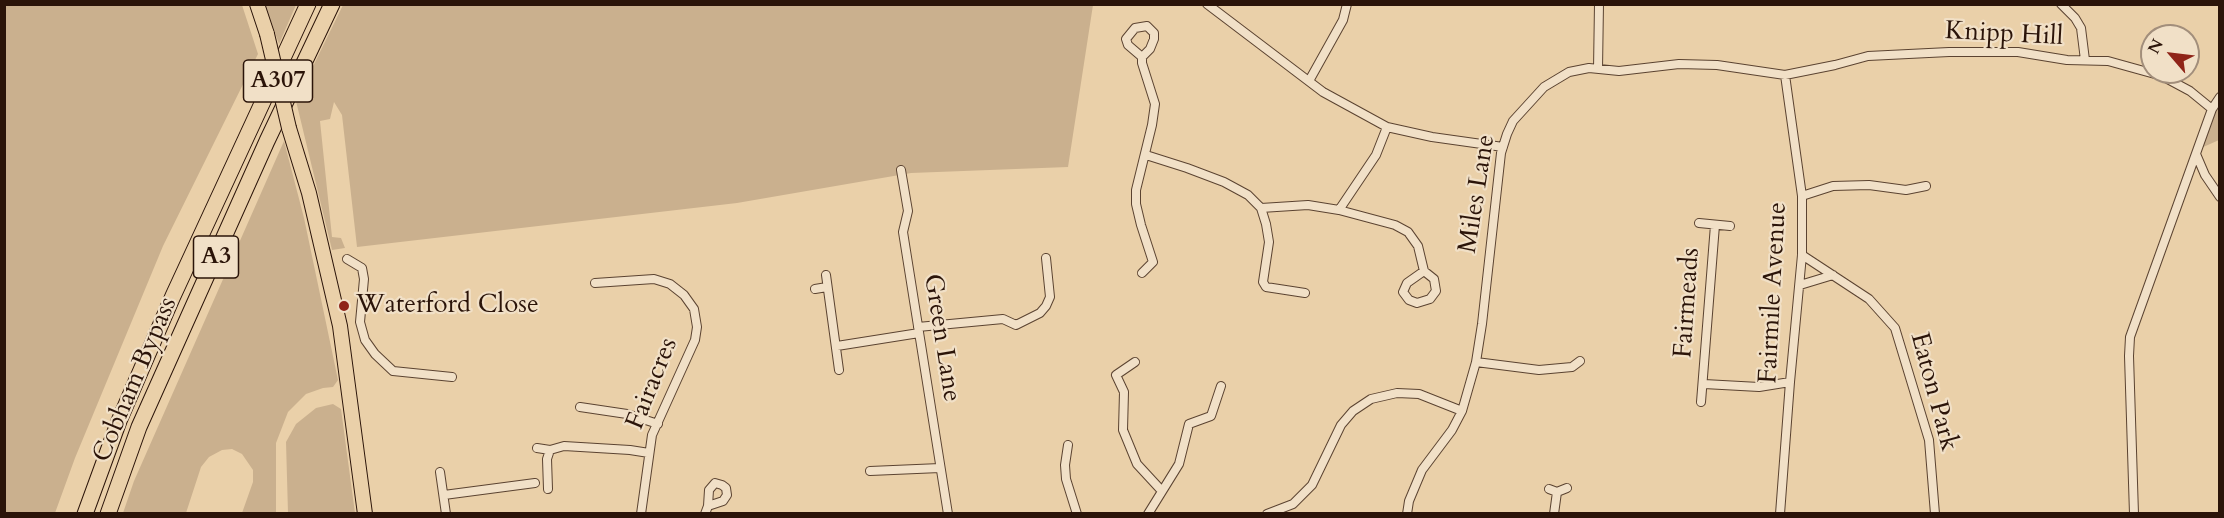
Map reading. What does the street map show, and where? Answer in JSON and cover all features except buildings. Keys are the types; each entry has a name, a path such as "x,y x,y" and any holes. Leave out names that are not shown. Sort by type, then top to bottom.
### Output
{"highway":[{"name":"Cobham Bypass","path":"85,513 119,421 173,296 308,4"},
{"name":"Cobham Bypass","path":"108,513 139,427 267,141 332,4"}],"main road":[{"name":"A307","path":"257,4 267,34 289,128 309,193 340,326 365,513"}],"street":[{"path":"1207,4 1323,92 1387,127 1432,137 1503,147"},
{"path":"1310,81 1343,20 1347,4"},
{"path":"1598,69 1599,4"},
{"path":"2061,4 2081,28 2085,60"},
{"name":"Knipp Hill","path":"1785,75 1868,56 2018,52 2067,60 2108,61 2162,75 2190,91 2212,109"},
{"path":"1142,57 1155,104 1146,155 1137,183 1136,204 1153,262 1142,273"},
{"name":"Miles Lane","path":"1407,513 1409,501 1422,470 1452,430 1462,411 1476,362 1503,147 1513,121 1544,87 1569,72 1583,69 1619,71 1679,64 1717,65 1785,75"},
{"name":"Fairmile Avenue","path":"1780,513 1802,255 1802,196 1785,75"},
{"path":"2134,513 2128,356 2130,337 2212,109 2220,97"},
{"path":"1339,210 1376,155 1387,127"},
{"path":"2196,154 2205,175 2220,197"},
{"path":"1146,155 1224,182 1248,195 1261,208 1266,224 1269,242 1263,282 1266,287 1305,293"},
{"name":"Green Lane","path":"901,170 908,211 903,232 948,513"},
{"path":"1802,196 1833,186 1869,185 1906,190 1926,186"},
{"path":"1261,208 1308,205 1339,210 1395,225 1408,232 1418,246 1424,271"},
{"name":"Fairmeads","path":"1700,223 1730,226"},
{"name":"Fairmeads","path":"1701,402 1715,225"},
{"name":"Eaton Park","path":"1802,255 1869,299 1894,328 1929,440 1935,513"},
{"path":"837,346 918,330 1003,319 1016,324 1040,314 1046,306 1050,292 1046,258"},
{"path":"347,259 362,268 364,279 360,322 365,340 375,354 393,370 452,377"},
{"path":"826,275 839,370"},
{"path":"1800,285 1833,275"},
{"name":"Fairacres","path":"596,283 654,279 670,284 684,295 694,309 697,327 695,340 652,435 641,513"},
{"path":"816,289 827,287"},
{"path":"1476,362 1539,370 1572,367 1580,361"},
{"path":"1135,362 1116,375 1124,392 1123,430 1137,464 1161,490"},
{"name":"Fairmeads","path":"1704,384 1759,387 1790,382"},
{"path":"1148,513 1179,464 1189,424 1211,416 1221,386"},
{"path":"1267,513 1293,504 1312,485 1341,425 1353,411 1371,399 1397,393 1419,394 1462,411"},
{"path":"580,407 627,414 658,424"},
{"path":"1068,445 1065,465 1066,479 1077,513"},
{"path":"537,448 550,450 564,446 649,453"},
{"path":"548,489 547,459 550,450"},
{"path":"870,471 940,468"},
{"path":"440,472 446,513"},
{"path":"444,495 535,483"},
{"path":"1554,513 1553,490 1567,488"}],"shaded area":[{"path":"4,5 242,5 258,54 163,246 75,458 55,513 5,513"},
{"path":"265,5 296,5 279,44"},
{"path":"343,5 1093,5 1068,167 911,173 737,203 357,247 342,115 334,102 330,119 320,121 332,237 341,238 345,248 332,250 296,101"},
{"path":"2219,104 2219,140 2201,148 2215,112"},
{"path":"284,141 304,218 338,380 333,387 306,394 288,412 276,443 276,513 242,513 253,482 253,470 242,454 232,449 222,450 209,457 201,467 186,513 123,513 134,481"},
{"path":"333,404 341,409 355,513 288,513 286,442 296,424 316,408"}],"place":[{"name":"Waterford Close","path":"344,306"}]}
